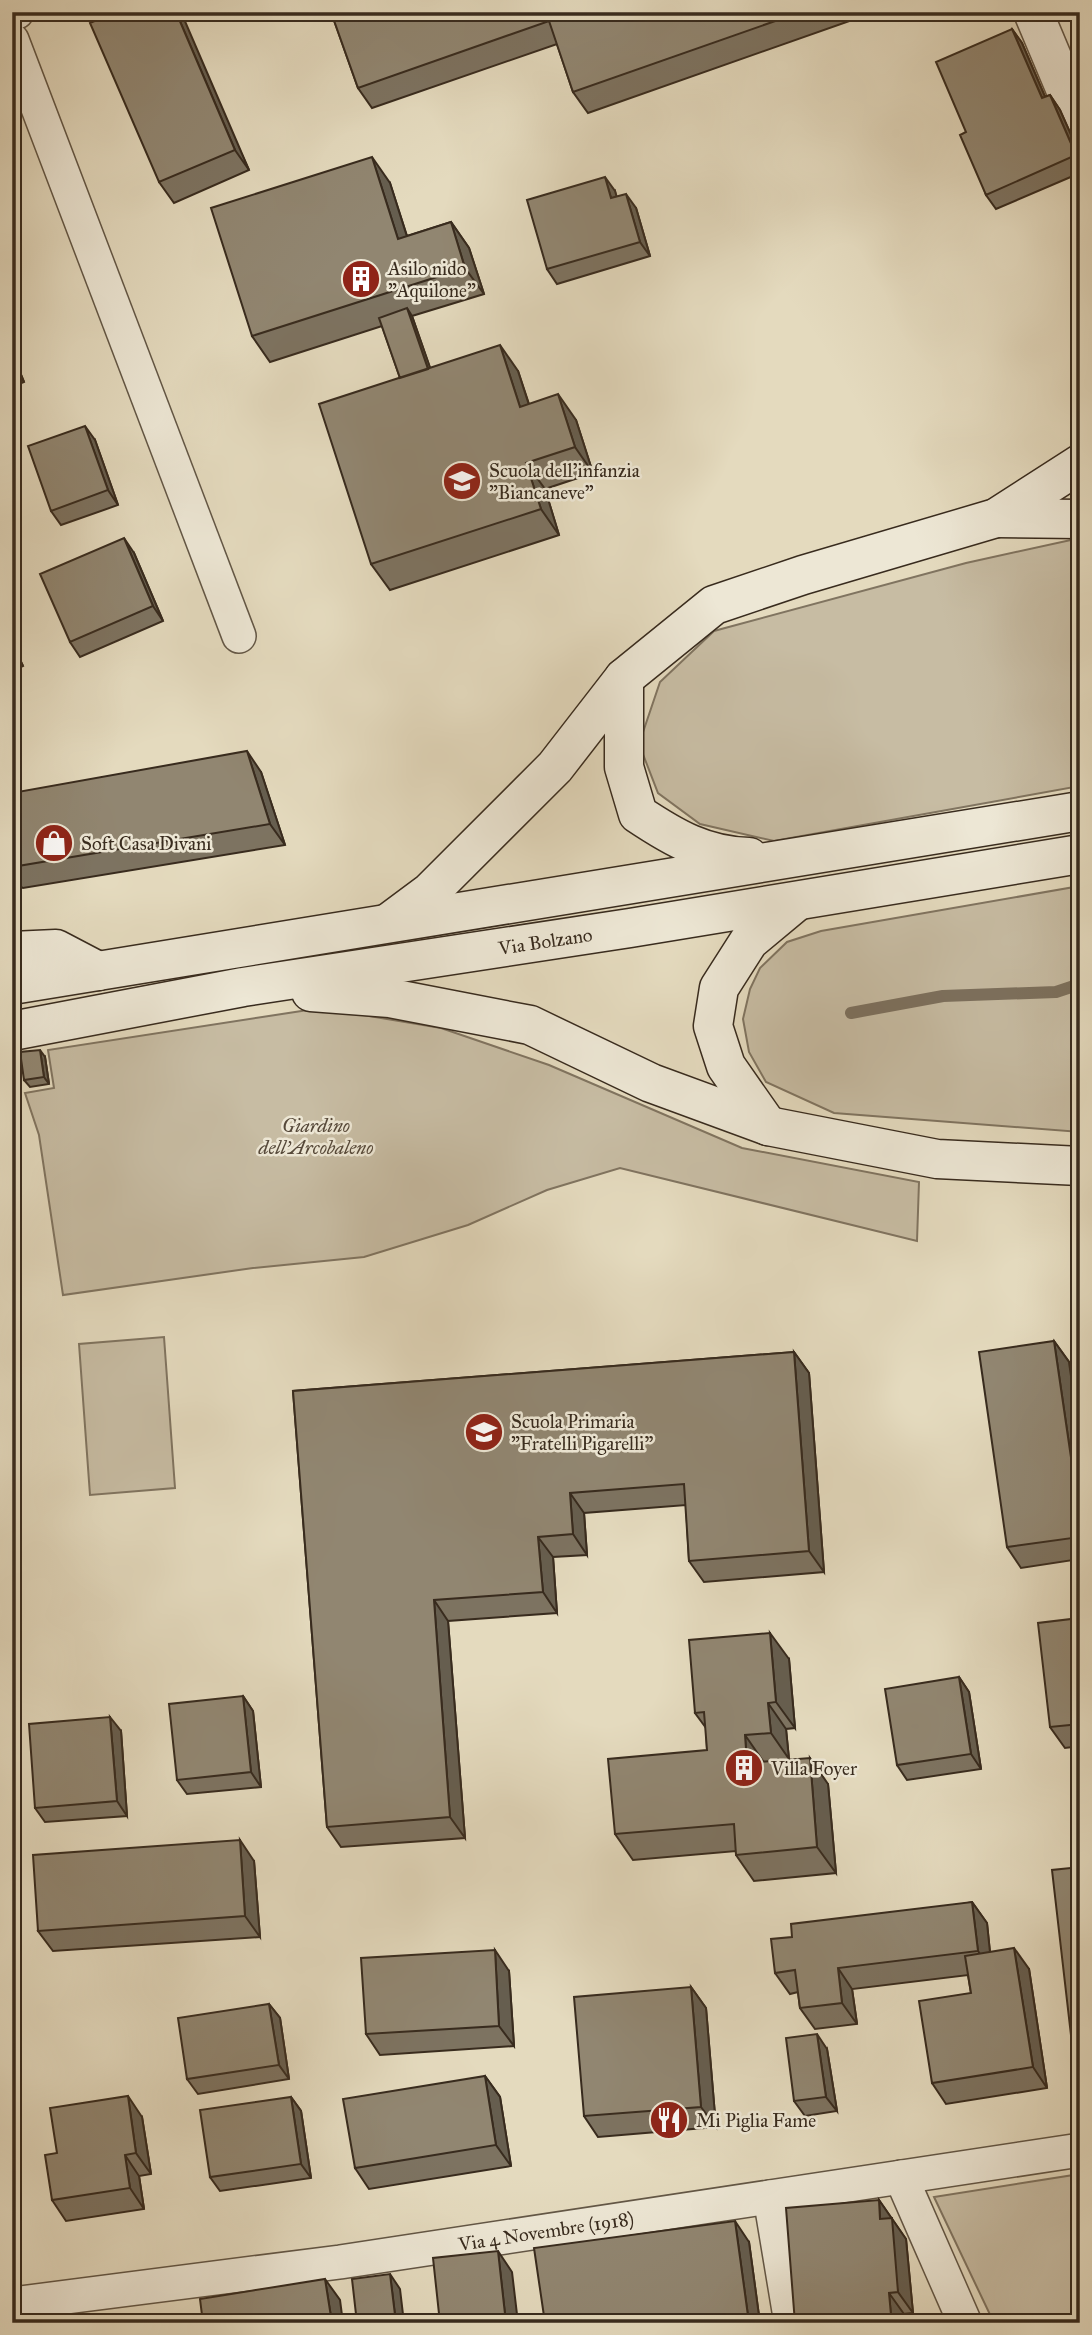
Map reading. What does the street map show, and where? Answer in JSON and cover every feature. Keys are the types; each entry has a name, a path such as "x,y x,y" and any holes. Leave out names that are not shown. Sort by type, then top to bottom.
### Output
{"main road":[{"path":"1033,12 1080,124"},
{"path":"388,923 430,892 555,767 624,678 714,605 803,575 996,518 1080,464"},
{"path":"996,518 1080,519"},
{"path":"624,678 624,767 638,814 676,839 724,856 800,858"},
{"path":"12,985 1080,811"},
{"name":"Via Bolzano","path":"12,1031 243,988 1080,854"},
{"path":"768,1126 726,1066 713,1026 719,988 749,941 799,900"},
{"path":"12,951 56,949 98,971"},
{"path":"243,988 390,998 530,1025 651,1083 768,1126 937,1159 1080,1166"}],"street":[{"path":"12,40 239,636"},
{"name":"Via 4 Novembre (1918)","path":"12,2304 340,2262 1080,2150"},
{"path":"901,2177 965,2323"},
{"path":"770,2197 791,2323"}],"green space":[{"path":"1080,538 1080,786 774,841 700,824 658,793 639,744 660,682 714,631 966,563"},
{"path":"1080,886 1080,1132 834,1113 766,1082 749,1052 743,1019 750,989 760,968 787,942 821,931"},
{"name":"Giardino dell'Arcobaleno","path":"321,1008 441,1028 549,1065 742,1148 919,1182 917,1241 620,1168 547,1190 468,1225 364,1257 253,1268 63,1295 39,1135 25,1093 54,1088 48,1050"},
{"path":"164,1337 175,1488 90,1495 79,1344"},
{"path":"1080,2174 1080,2323 994,2323 934,2197"}],"building":[{"path":"115,12 176,12 235,150 159,182 90,23"},
{"path":"331,12 801,12 573,92 549,21 358,88"},
{"path":"1012,29 1042,98 1050,95 1076,155 986,195 960,135 966,132 936,62"},
{"name":"Asilo nido \"Aquilone\"","path":"372,157 398,239 451,222 465,268 252,336 211,208"},
{"path":"605,177 611,198 626,194 640,242 547,269 527,200"},
{"path":"407,308 428,369 400,378 379,318"},
{"name":"Scuola dell'infanzia \"Biancaneve\"","path":"500,345 520,407 558,394 575,447 526,463 541,509 371,564 319,404"},
{"path":"85,426 108,490 51,511 28,446"},
{"path":"124,538 153,606 70,642 40,574"},
{"path":"247,751 270,824 12,867 12,793"},
{"path":"40,1050 44,1077 24,1080 20,1052"},
{"path":"1054,1341 1080,1519 1080,1537 1007,1547 979,1352"},
{"path":"794,1352 809,1551 689,1561 684,1484 570,1493 573,1534 538,1537 543,1592 434,1600 450,1817 327,1827 293,1391"},
{"path":"1080,1618 1080,1724 1050,1727 1038,1623"},
{"name":"Villa Foyer","path":"770,1633 776,1702 768,1703 771,1733 745,1735 747,1763 810,1758 817,1847 736,1855 734,1824 615,1834 608,1759 707,1750 704,1712 695,1713 689,1640"},
{"path":"959,1677 971,1754 897,1765 885,1689"},
{"path":"243,1696 251,1772 177,1780 169,1704"},
{"path":"110,1717 117,1801 35,1808 29,1724"},
{"path":"240,1840 245,1916 38,1931 33,1855"},
{"path":"1080,1867 1080,2043 1072,2044 1052,1870"},
{"path":"972,1902 978,1951 838,1968 842,2003 800,2008 795,1970 775,1973 771,1939 792,1937 791,1924"},
{"path":"1014,1948 1033,2067 932,2083 919,2001 971,1993 965,1956"},
{"path":"495,1950 499,2026 366,2034 361,1958"},
{"path":"691,1987 701,2107 584,2116 574,1997"},
{"path":"269,2004 279,2065 187,2079 178,2018"},
{"path":"817,2034 826,2097 794,2101 786,2038"},
{"path":"485,2076 496,2145 355,2168 343,2099"},
{"path":"128,2096 136,2153 125,2155 130,2188 52,2200 45,2155 57,2153 50,2108"},
{"path":"291,2097 301,2164 210,2177 200,2110"},
{"path":"879,2200 880,2219 892,2218 898,2292 889,2293 891,2315 848,2319 849,2323 795,2323 786,2208"},
{"path":"735,2221 749,2323 659,2323 658,2318 620,2323 545,2323 534,2248"},
{"path":"498,2251 506,2323 440,2323 433,2258"},
{"path":"390,2274 396,2323 357,2323 352,2279"},
{"path":"325,2279 332,2323 203,2323 200,2299"}],"waterway":[{"path":"851,1013 943,996 1056,992 1080,984"},
{"path":"12,2195 12,2201"}],"place":[{"name":"Asilo nido \"Aquilone\"","path":"361,279"},
{"name":"Scuola dell'infanzia \"Biancaneve\"","path":"462,481"},
{"name":"Soft Casa Divani","path":"54,843"},
{"name":"Scuola Primaria \"Fratelli Pigarelli\"","path":"484,1432"},
{"name":"Villa Foyer","path":"744,1768"},
{"name":"Mi Piglia Fame","path":"669,2120"}]}
